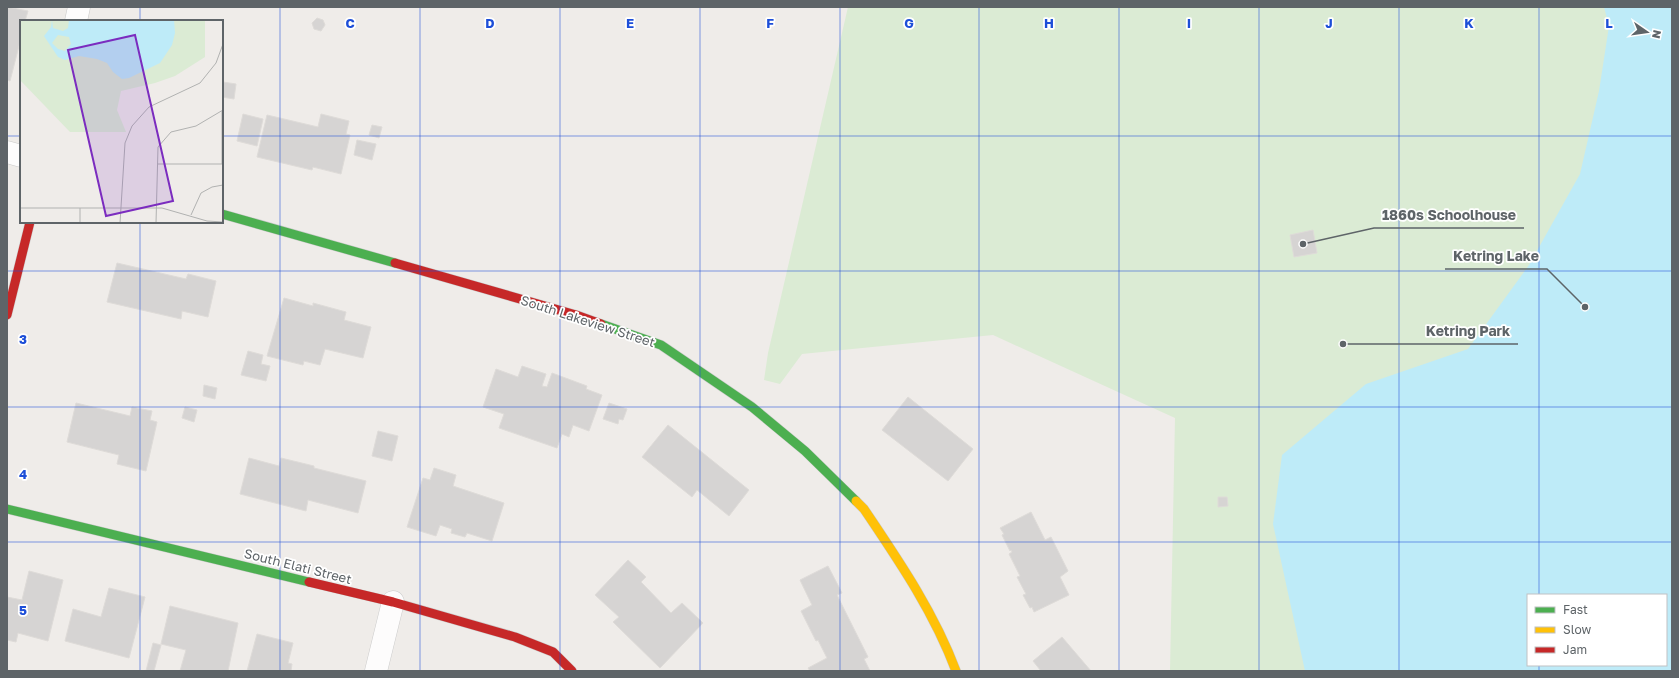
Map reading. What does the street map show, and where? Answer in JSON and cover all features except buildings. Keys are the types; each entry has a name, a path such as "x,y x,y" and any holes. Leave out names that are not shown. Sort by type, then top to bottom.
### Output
{"street":[{"path":"76,20 79,7"},
{"path":"7,152 20,156"},
{"name":"South Lakeview Street","path":"223,214 576,315 661,345 752,407 805,451 864,509 914,584 950,655 956,671"},
{"path":"7,315 30,223"},
{"name":"South Elati Street","path":"7,509 392,602 514,637 552,652 572,671"},
{"path":"376,671 392,602"}],"green space":[{"path":"848,7 1672,7 1672,671 1170,671 1175,418 993,335 802,354 780,384 764,380 768,353"}],"water":[{"path":"1604,7 1672,7 1672,671 1305,671 1273,524 1282,455 1366,384 1468,349 1529,265 1580,174 1599,91 1609,26"}],"traffic: fast":[{"path":"223,214 395,263"},
{"path":"601,324 661,345 752,407 805,451 856,501"},
{"path":"7,509 309,582"}],"traffic: slow":[{"path":"856,501 864,509 915,587 937,628 956,671"}],"traffic: jam":[{"path":"7,315 30,223"},
{"path":"395,263 576,315 601,324"},
{"path":"309,582 393,602 515,637 553,652 572,671"}],"place":[{"name":"1860s Schoolhouse","path":"1303,244"},
{"name":"Ketring Lake","path":"1585,307"},
{"name":"Ketring Park","path":"1343,344"}]}
